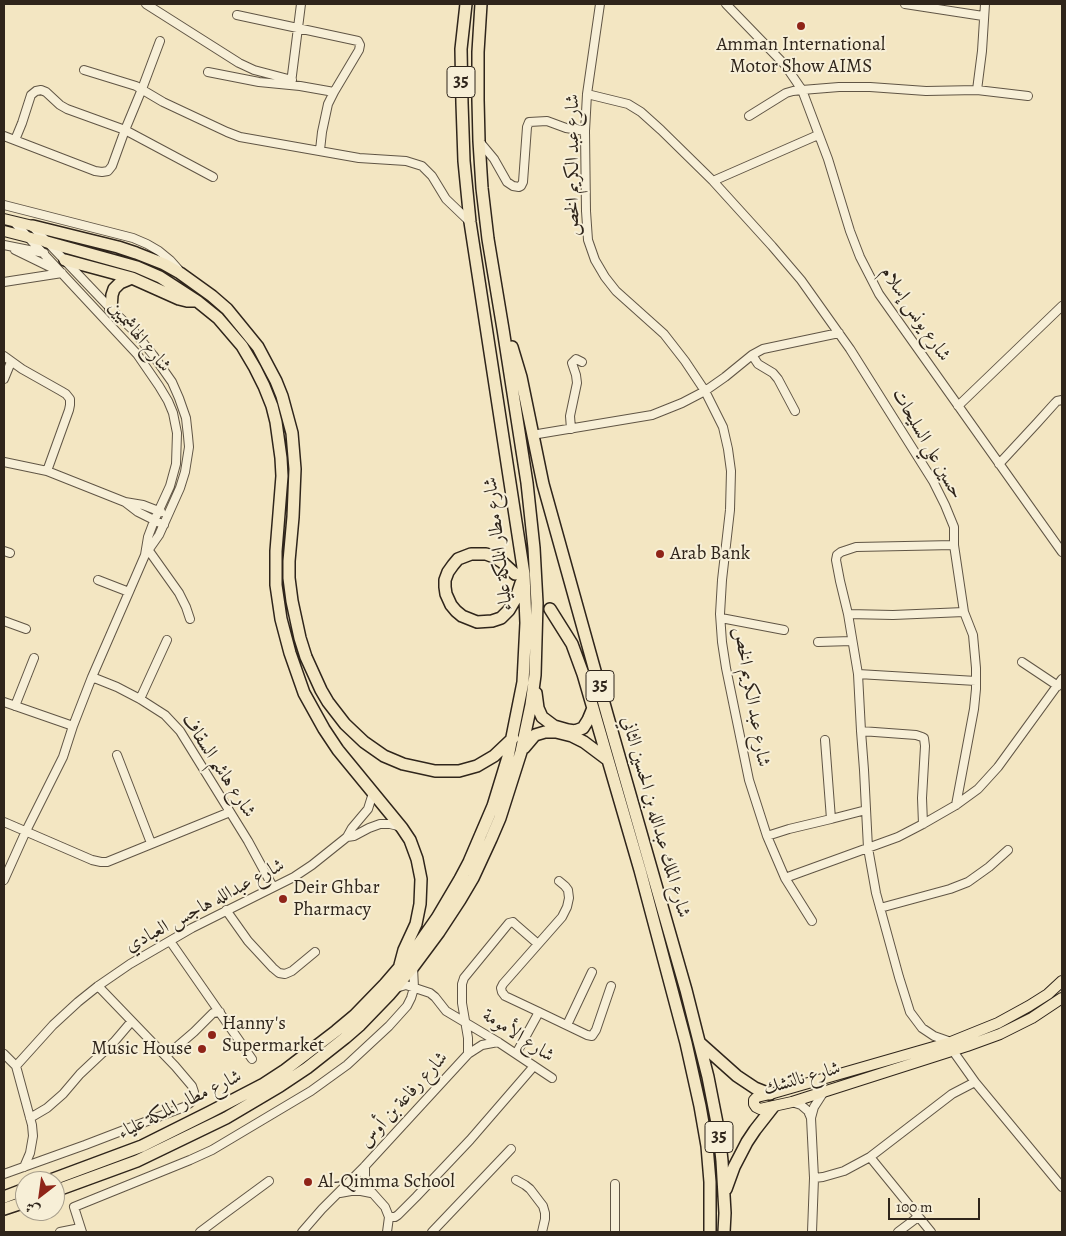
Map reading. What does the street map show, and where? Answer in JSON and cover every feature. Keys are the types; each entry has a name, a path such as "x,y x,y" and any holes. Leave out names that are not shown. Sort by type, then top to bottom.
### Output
{"highway":[{"name":"شارع مطار الملكة علياء","path":"65,1175 142,1146 262,1085 302,1058 354,1016 416,948 437,918 469,862 498,790 512,738 523,682 526,623 470,222 464,161 462,48 466,4"},
{"name":"شارع مطار الملكة علياء","path":"65,1187 136,1161 246,1108 329,1052 360,1025 394,989 413,967 451,915 477,869 500,818 521,752 535,675 537,603 534,548 527,482 488,238 478,141 481,4"},
{"path":"31,232 118,247 151,259 180,273 227,309 258,347 282,396 293,443 295,468 289,561 292,601 306,657 321,690 336,713 374,749 394,761 424,769 451,772 469,769 494,756 512,738"},
{"path":"47,242 121,262 160,277 197,301 227,327 256,368 272,406 279,440 282,476 276,552 276,585 288,648 304,692 324,729 338,750 402,828 410,840 417,859 421,879 420,904 416,924 404,950 400,966"},
{"path":"65,260 132,278 179,299 197,301"},
{"path":"111,309 114,289 120,283 132,278"},
{"name":"شارع الملك عبدالله بن الحسين الثاني","path":"503,328 512,347 521,377 543,484 680,966 712,1092 722,1161 724,1232"},
{"path":"279,440 293,443"},
{"name":"35","path":"471,554 486,554 494,557 520,574 519,591 512,605 505,614 492,622 477,622 462,616 451,605 446,594 445,580 448,572 458,559 471,554"},
{"name":"شارع الملك عبدالله بن الحسين الثاني","path":"550,609 575,651 593,708 686,1043 707,1146 710,1182 710,1232"},
{"path":"535,675 538,708 542,717 550,724 572,731 581,730 587,724 593,708"},
{"path":"521,752 535,735 550,732 564,734 584,742 608,760"},
{"path":"700,1043 741,1080 770,1094"},
{"path":"724,1195 734,1167 747,1142 773,1107"}],"main road":[{"path":"9,220 47,242"},
{"path":"4,231 31,232"},
{"name":"شارع نالتشك","path":"1060,1003 1000,1034 952,1047 757,1097 754,1100 754,1104 760,1109 792,1102 952,1047 1029,1006 1048,994 1062,981"}],"street":[{"path":"146,4 239,63 292,82 334,92"},
{"path":"292,82 300,4"},
{"name":"شارع عبد الكريم الخص","path":"600,4 587,94 585,131 588,240 595,260 604,277 616,291 664,334 706,391 723,427 731,471 730,510 722,580 721,618 726,668 755,802 784,878 812,921"},
{"name":"شارع يونس إسلام","path":"726,4 785,65 802,90 828,159 850,231 871,281 883,301 1062,552"},
{"path":"905,4 983,16"},
{"path":"977,90 985,4"},
{"path":"237,15 351,39 360,43 359,50 328,104 320,150"},
{"path":"4,136 95,171 105,172 111,169 160,40"},
{"path":"84,70 136,86 163,102 234,135 360,158 406,162 422,166 432,176 446,199 470,222"},
{"path":"208,72 259,82 292,82"},
{"path":"749,116 793,91 839,87 926,91 977,90 1028,96"},
{"path":"15,140 33,92 38,90 46,92 67,109 125,130 213,177"},
{"name":"حسين علي السليحات","path":"587,94 628,104 642,112 713,181 772,246 801,280 839,333 933,481 954,527 954,545 964,612 973,635 976,681 974,709 956,805"},
{"path":"478,141 492,156 507,182 513,186 520,187 523,182 527,126 529,122 547,121 566,128 585,131"},
{"path":"713,181 818,135"},
{"path":"480,159 483,155 492,156"},
{"path":"458,211 468,202"},
{"path":"4,205 147,244 166,256 180,273"},
{"name":"شارع الهاشميين","path":"31,232 44,254 137,354 168,401 178,434 177,456 172,479 154,520 147,551 92,677"},
{"name":"شارع الهاشميين","path":"47,242 145,344 172,382 186,418 188,436 187,464 180,488 164,525 156,540 147,551"},
{"path":"4,245 65,260"},
{"path":"4,245 61,272"},
{"path":"4,282 61,272"},
{"path":"958,406 1062,306"},
{"path":"532,435 650,416 706,391 752,355 768,347 839,333"},
{"path":"752,355 758,364 773,373 778,379 794,411"},
{"path":"4,356 61,391 70,399 70,405 46,471"},
{"path":"571,429 570,416 576,382 572,361 576,359 582,362"},
{"path":"4,379 11,362"},
{"path":"999,464 1055,403 1062,400"},
{"path":"4,462 46,471 125,502 143,505 168,516"},
{"path":"125,502 138,512 164,525"},
{"path":"954,545 850,548 837,555 836,564 848,614 858,674 868,848 872,878 910,1012 922,1028 952,1047 975,1082 1062,1187"},
{"path":"147,551 179,593 190,620"},
{"path":"98,580 129,592"},
{"path":"848,614 893,615 964,612"},
{"path":"721,618 784,630"},
{"path":"4,621 26,630"},
{"path":"140,699 167,640"},
{"path":"818,642 852,641"},
{"path":"15,706 34,658"},
{"path":"784,878 898,836 956,805 978,789 998,767 1060,682 1022,662"},
{"path":"858,674 976,681"},
{"path":"4,880 26,831 61,762 92,677"},
{"name":"شارع هاشم السقاف","path":"92,677 140,699 165,715 180,730 259,859 273,887"},
{"path":"4,702 73,726"},
{"path":"861,731 916,735 924,738 923,824"},
{"path":"825,740 831,819"},
{"path":"117,755 151,843"},
{"name":"شارع عبدالله هاجس العبادي","path":"16,1066 53,1024 98,986 130,964 200,923 294,877 312,866 347,837 368,809 374,793"},
{"path":"767,836 866,810"},
{"path":"4,822 88,858 107,862 230,812"},
{"name":"شارع عبدالله هاجس العبادي","path":"347,837 354,836 380,824 390,824 402,828"},
{"path":"880,908 968,882 1008,850"},
{"path":"559,881 568,890 569,898 569,903 562,917 504,982 501,989 502,994 587,1035 593,1035 611,986"},
{"path":"226,910 248,941 280,973 285,974 292,971 315,952"},
{"name":"شارع رفاعة بن أوس","path":"468,1054 468,1038 462,1003 462,984 464,978 511,922 538,944"},
{"path":"170,941 252,1059"},
{"path":"60,1232 81,1230 74,1207 212,1150 265,1120 324,1082 359,1056 401,1014 409,1003 414,988 413,967"},
{"path":"567,1025 592,972"},
{"path":"394,989 406,985 414,988"},
{"path":"4,1174 85,1146 187,1105 194,1097 194,1090 184,1076 98,986"},
{"name":"شارع الأمومة","path":"414,988 433,995 444,1009 552,1078"},
{"path":"166,1056 214,1013 220,1012"},
{"path":"516,1054 538,1012"},
{"path":"30,1118 55,1102 131,1022"},
{"name":"شارع رفاعة بن أوس","path":"302,1232 366,1166 468,1054 482,1045 498,1042"},
{"path":"4,1054 16,1066 30,1118 33,1136 30,1153 24,1167"},
{"path":"389,1217 401,1212 416,1197 470,1140 534,1066"},
{"path":"814,1178 844,1171 870,1157 952,1094 975,1082"},
{"path":"812,1232 814,1178 811,1118 814,1107 822,1092"},
{"path":"792,1102 801,1105 808,1111 811,1118"},
{"path":"432,1232 511,1149"},
{"path":"870,1157 931,1232"},
{"path":"366,1166 368,1188 384,1207 389,1217 388,1232"},
{"path":"516,1180 525,1184 543,1206 545,1219 542,1232"},
{"path":"200,1232 269,1181"},
{"path":"615,1184 615,1232"},
{"path":"338,1194 351,1191 371,1193"},
{"path":"898,1232 918,1217"}],"place":[{"name":"Amman International Motor Show AIMS","path":"801,26"},
{"name":"Arab Bank","path":"660,554"},
{"name":"Deir Ghbar Pharmacy","path":"283,899"},
{"name":"Hanny's Supermarket","path":"212,1035"},
{"name":"Music House","path":"202,1049"},
{"name":"Al-Qimma School","path":"308,1182"}]}
